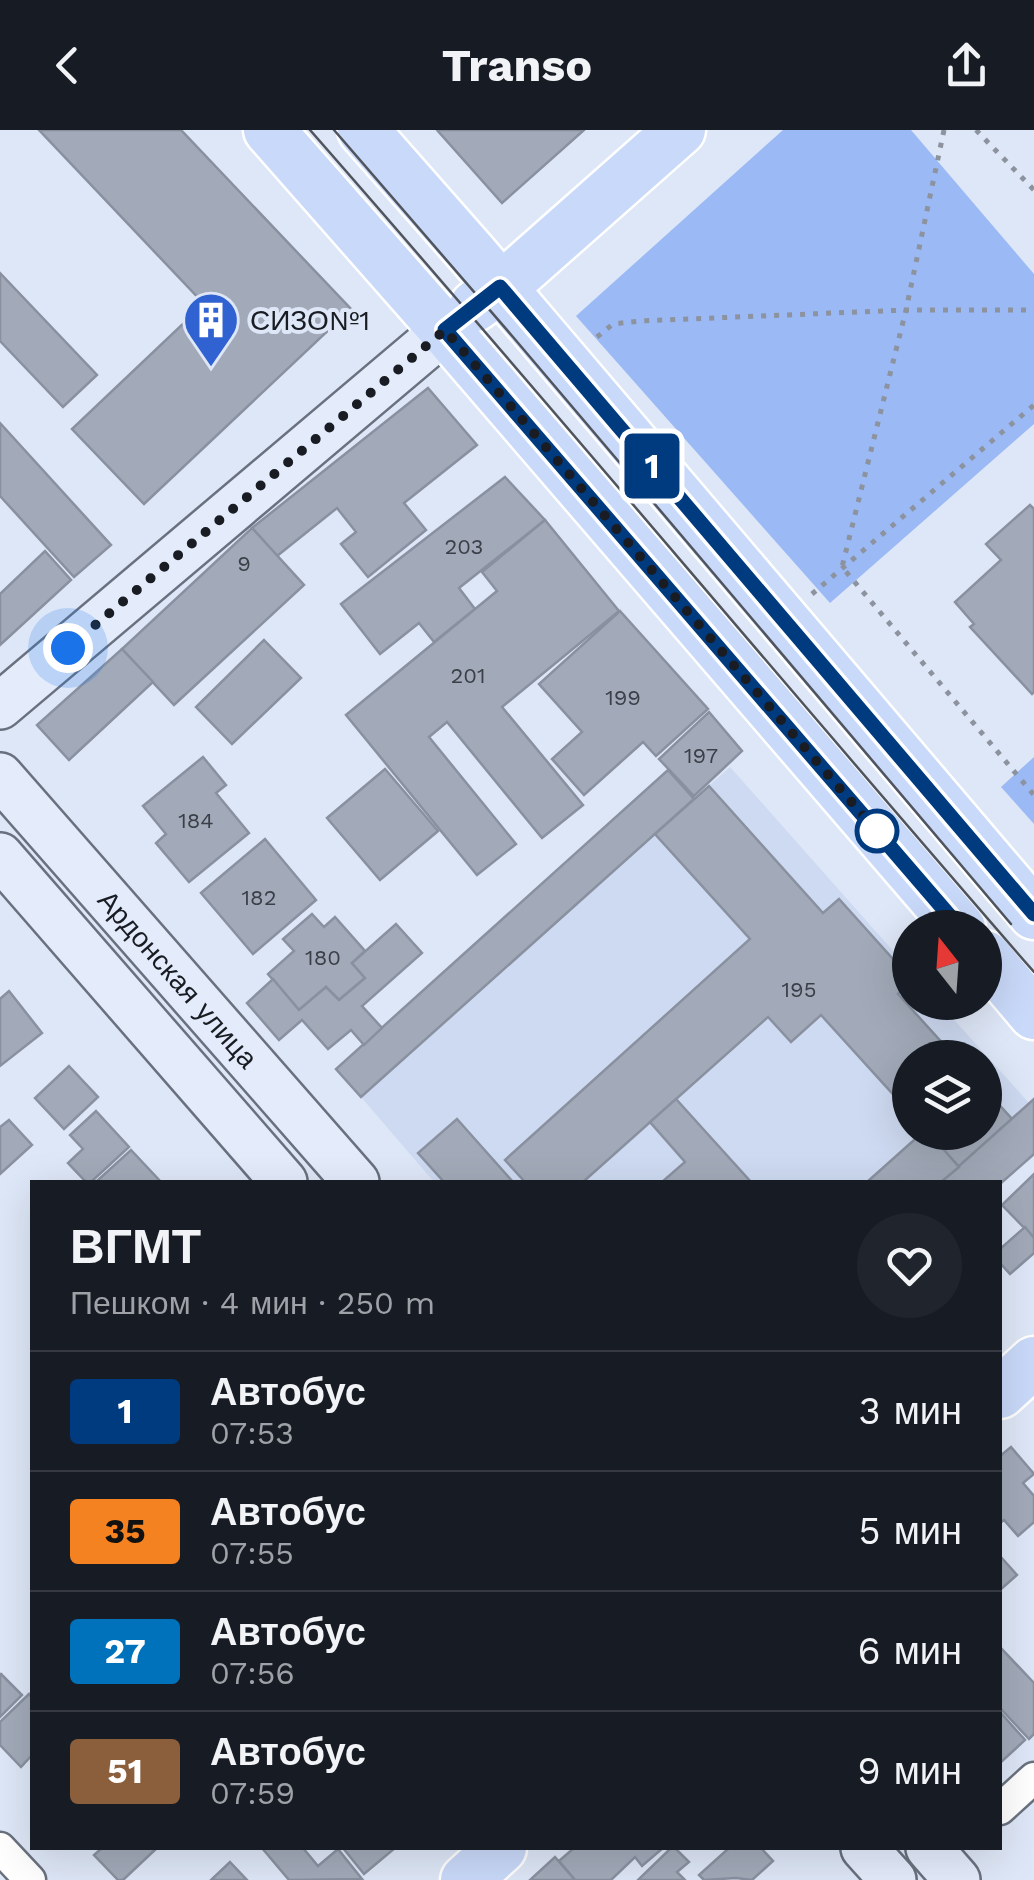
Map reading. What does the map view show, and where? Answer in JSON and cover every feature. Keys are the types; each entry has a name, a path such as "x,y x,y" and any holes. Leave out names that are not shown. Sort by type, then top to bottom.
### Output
{"main road":[{"path":"269,130 944,910"},
{"path":"364,130 1034,914"},
{"path":"0,706 500,287 680,130"},
{"name":"Ардонская улица","path":"0,776 354,1180"},
{"name":"Ардонская улица","path":"0,856 282,1180"},
{"path":"1002,976 1034,1014"},
{"path":"1002,1391 1034,1362"},
{"path":"466,1880 499,1850"},
{"path":"866,1850 893,1880"}],"street":[{"path":"1002,1808 1034,1778"},
{"path":"0,1848 30,1880"}],"path":[{"path":"842,567 906,310 944,130"},
{"path":"976,130 1034,190"},
{"path":"586,346 613,324 906,310 1034,310"},
{"path":"806,600 1034,405"},
{"path":"842,567 1034,795"}],"shaded area":[{"path":"783,130 911,130 1034,274 1034,424 830,603 576,316"},
{"path":"1034,757 1034,824 1001,787"},
{"path":"730,767 892,950 892,1020 954,1020 972,1040 892,1040 892,1150 977,1150 943,1180 432,1180 361,1097"},
{"path":"1002,1073 1029,1103 1002,1127"}],"building":[{"name":"СИЗО№1","path":"39,130 181,130 351,309 144,504 72,429 204,304"},
{"path":"437,130 584,130 502,203"},
{"path":"0,273 97,375 63,407 0,341"},
{"path":"428,388 477,445 404,503 426,530 368,577 341,544 356,532 337,508 277,556 252,528"},
{"path":"0,423 111,545 74,577 0,496"},
{"path":"505,477 545,520 459,588 475,609 434,642 419,623 380,654 341,604"},
{"path":"1030,505 1034,509 1032,694 970,627 974,624 955,602 1001,560 986,544"},
{"path":"545,520 619,611 502,707 583,805 542,838 447,722 429,737 516,844 477,875 346,715 497,591 482,572"},
{"path":"252,528 304,585 174,705 122,649"},
{"path":"45,551 71,580 0,645 0,594"},
{"path":"620,611 708,709 656,756 643,742 584,795 552,759 582,732 539,684"},
{"path":"264,640 301,678 232,744 196,707"},
{"path":"122,649 153,682 69,760 37,725"},
{"path":"709,712 742,751 694,796 659,759"},
{"path":"203,757 226,785 216,793 249,833 189,882 156,843 166,834 143,806"},
{"path":"385,769 438,831 380,880 327,818"},
{"path":"668,770 694,799 361,1097 336,1069"},
{"path":"709,786 823,913 839,899 892,958 892,1020 922,1020 940,1040 892,1040 892,1093 821,1015 791,1042 768,1017 585,1180 523,1180 505,1160 750,939 655,834"},
{"path":"265,839 316,900 253,954 201,893"},
{"path":"312,914 324,927 335,917 365,951 352,963 365,978 339,1000 326,987 299,1010 268,974 294,951 283,939"},
{"path":"396,924 422,953 362,1006 382,1028 364,1045 351,1030 328,1049 302,1020 279,1040 247,1003 273,979 299,1010 326,987 339,1000 365,978 352,963"},
{"path":"9,991 42,1033 0,1066 0,999"},
{"path":"69,1066 98,1097 64,1129 35,1098"},
{"path":"676,1099 749,1180 664,1180 685,1162 650,1122"},
{"path":"1034,1099 1034,1154 1002,1180 943,1180 977,1150 1002,1150 1002,1128"},
{"path":"1002,1108 1012,1119 1002,1128"},
{"path":"96,1111 129,1147 93,1180 84,1180 68,1163 83,1149 70,1135"},
{"path":"457,1119 511,1180 442,1180 418,1153"},
{"path":"9,1120 32,1145 0,1174 0,1127"},
{"path":"131,1150 159,1180 98,1180"},
{"path":"903,1150 944,1150 959,1167 943,1180 869,1180"},
{"path":"944,1150 978,1150 959,1167"},
{"path":"1034,1174 1034,1238 1002,1205"},
{"path":"1025,1227 1034,1238 1034,1253 1010,1274 1002,1265 1002,1247"},
{"path":"1011,1447 1034,1474 1023,1483 1034,1496 1034,1522 1018,1536 1002,1522 1002,1454"},
{"path":"1002,1558 1017,1575 1002,1588"},
{"path":"1002,1649 1034,1683 1034,1734 1029,1739 1002,1710"},
{"path":"0,1675 22,1695 0,1717"},
{"path":"29,1694 30,1757 21,1767 0,1745 0,1722"},
{"path":"1002,1714 1025,1740 1002,1761"},
{"path":"100,1850 155,1850 123,1880 118,1880 94,1855"},
{"path":"264,1850 305,1850 318,1866 339,1850 362,1879 289,1880"},
{"path":"345,1850 393,1850 364,1874"},
{"path":"572,1850 661,1850 642,1866 635,1857 611,1880 575,1880 559,1861"},
{"path":"669,1850 677,1850 689,1862 677,1872 685,1880 638,1880"},
{"path":"727,1850 763,1850 773,1861 752,1880 704,1880 699,1875"},
{"path":"555,1857 575,1880 530,1880"},
{"path":"230,1862 247,1880 211,1880"}],"tram line":[{"path":"310,130 1034,972"},
{"path":"334,130 1011,924"}],"bus line":[{"name":"1","path":"945,910 445,330 500,287 1034,914"}],"place":[{"name":"СИЗО№1","path":"211,369"}],"route":[{"path":"68,648 445,330 886,842 877,831"}]}
